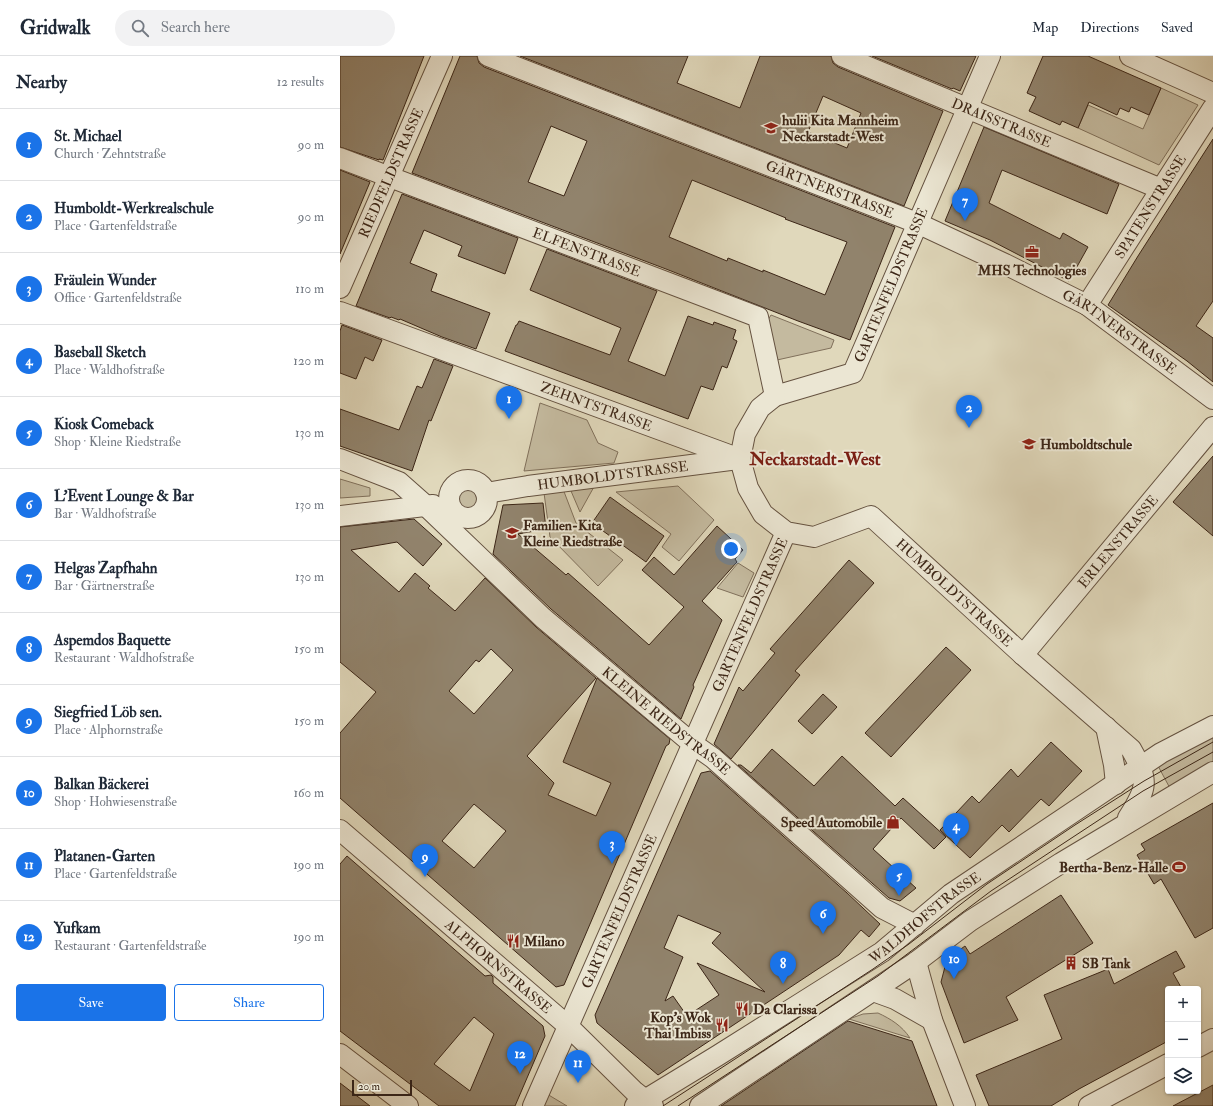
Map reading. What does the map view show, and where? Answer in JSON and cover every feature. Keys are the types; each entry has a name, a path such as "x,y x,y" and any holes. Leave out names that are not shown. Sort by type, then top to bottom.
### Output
{"street":[{"name":"RIEDFELDSTRASSE","path":"340,288 442,56"},
{"name":"GÄRTNERSTRASSE","path":"488,56 918,223 1005,264 1087,305 1213,399"},
{"name":"DRAISSTRASSE","path":"842,56 1160,189"},
{"name":"GARTENFELDSTRASSE","path":"533,1106 786,532 763,514 748,488 740,459 745,434 760,408 775,396 853,373 966,108 990,56"},
{"path":"1130,56 1213,94"},
{"name":"SPATENSTRASSE","path":"1087,305 1213,108"},
{"name":"ELFENSTRASSE","path":"340,158 758,318 775,396"},
{"name":"ZEHNTSTRASSE","path":"340,312 740,459"},
{"name":"ERLENSTRASSE","path":"1023,655 1213,427"},
{"name":"KLEINE RIEDSTRASSE","path":"340,459 399,482 543,618 693,744 719,763 882,908 915,926"},
{"name":"HUMBOLDTSTRASSE","path":"486,493 535,485 740,459"},
{"path":"463,480 475,481 480,484 486,493 486,508 476,517 463,518 458,516 453,511 449,503 452,487 463,480"},
{"path":"340,516 449,503"},
{"name":"HUMBOLDTSTRASSE","path":"786,532 814,537 871,516 1023,655 1130,749 1141,767"},
{"name":"WALDHOFSTRASSE","path":"644,1104 882,952 915,926 951,894 1141,767 1161,754 1213,726"},
{"path":"1106,727 1114,765 1116,784"},
{"path":"1127,823 1128,818 1144,791 1144,780 1141,767"},
{"name":"WALDHOFSTRASSE","path":"700,1106 916,962 970,921 1060,863 1213,772"},
{"name":"ALPHORNSTRASSE","path":"340,830 568,1026 644,1104"},
{"path":"916,962 932,1020 965,1106"},
{"path":"873,991 895,999 932,1020"},
{"path":"1201,1045 1213,1039"},
{"path":"340,1054 408,1106"},
{"path":"1089,1106 1165,1066"}],"shaded area":[{"path":"1161,88 1198,105 1159,165 1078,128 1088,105 1143,129"},
{"path":"771,315 834,340 831,348 777,360 768,320"},
{"path":"540,403 587,420 598,443 618,452 614,463 524,471"},
{"path":"340,479 370,488 370,496 340,498"},
{"path":"595,485 580,512 571,491"},
{"path":"678,486 714,520 679,561 662,547 671,534 616,492"},
{"path":"468,488 472,489 478,495 478,503 472,509 468,510 464,509 458,503 457,499 458,495 464,489"},
{"path":"563,489 576,523 623,560 598,586 550,537 544,493"},
{"path":"738,563 754,573 743,597 717,588"},
{"path":"1213,733 1213,766 1172,792 1157,764"},
{"path":"878,1013 896,1023 910,1038 849,1019 863,1014"},
{"path":"547,1094 567,1106 542,1106"}],"building":[{"path":"340,56 424,56 383,160 340,147"},
{"path":"460,56 477,56 479,63 484,67 895,227 850,340 412,173","holes":["551,126 587,141 564,196 528,182","692,180 786,218 785,219 847,242 825,295 763,270 763,272 728,258 727,261 669,237"]},
{"path":"520,56 688,56 677,83 740,108 760,56 831,56 833,63 838,67 943,111 904,206","holes":["823,96 861,113 847,148 808,132"]},
{"path":"872,56 976,56 960,91"},
{"path":"1043,56 1088,56 1161,88 1149,115 1131,107 1129,112 1120,108 1117,115 1089,102 1078,128 1062,121 1060,125 1029,111 1036,97 1027,93"},
{"path":"984,127 1119,184 1107,214 1002,170 989,203 1060,239 1063,233 1088,247 1069,281 990,240 945,221"},
{"path":"1213,139 1213,301 1196,326 1213,338 1213,382 1187,361 1108,305"},
{"path":"340,170 370,182 340,254"},
{"path":"402,194 518,238 505,274 458,256 462,246 424,230 410,263 437,274 431,291 490,313 476,349 442,337 400,319 390,318 356,306"},
{"path":"547,249 657,291 628,361 665,376 688,316 713,325 714,322 736,330 733,339 737,341 727,368 722,366 713,390 701,386 688,419 505,351 519,321 610,355 621,328 530,290"},
{"path":"342,325 382,340 373,361 365,357 356,379 340,373 340,331"},
{"path":"434,359 453,366 431,421 429,420 412,471 340,446 340,409 399,430 417,386 422,388"},
{"path":"1213,456 1213,536 1173,502"},
{"path":"610,497 664,536 646,562 592,523"},
{"path":"543,503 546,529 518,534 566,575 568,573 649,645 684,607 642,570 654,557 674,575 717,526 743,550 735,559 737,562 702,601 722,620 693,685 694,687 681,719 551,609 493,554 503,505"},
{"path":"414,519 442,544 423,566 397,542 351,550 399,592 415,573 430,586 428,588 455,611 485,578 536,627 596,678 527,756 554,783 548,795 596,816 611,783 563,762 597,678 670,739 564,985 556,987 340,798 340,733 376,692 340,662 340,527","holes":["491,649 513,670 474,714 449,691 476,660 479,662","474,804 506,831 474,868 442,841"]},
{"path":"849,560 874,583 795,671 800,675 731,759 714,744 739,687 743,691 775,653 770,649"},
{"path":"946,647 971,670 891,757 865,733"},
{"path":"823,694 837,707 812,734 798,721"},
{"path":"1051,742 1082,771 1049,806 1041,799 1009,832 1002,825 970,858 940,830 972,796 979,803 1011,769 1018,777"},
{"path":"772,749 814,786 842,756 895,806 903,798 946,837 934,849 901,818 873,849 916,888 900,901 889,898 738,765 741,765 751,773"},
{"path":"710,771 880,924 869,937 861,930 839,955 658,1075 597,1023 595,1015 701,773","holes":["678,915 721,933 712,943 765,992 697,963 719,995 687,1016 673,996 665,1001 683,957 664,948"]},
{"name":"Bertha-Benz-Halle","path":"1213,803 1213,928 1195,938 1161,879 1154,884 1137,855 1145,850 1141,844"},
{"path":"347,856 485,976 491,975 493,977 493,983 543,1026 545,1036 515,1106 439,1106 340,1031 340,864","holes":["474,1017 494,1034 470,1091 434,1064"]},
{"path":"1061,895 1093,943 1006,997 1018,1020 964,1043 941,982 947,959 965,946 970,954"},
{"path":"1176,951 1185,967 1173,973 1180,986 1165,986 1165,1043 1079,1089 1051,1106 989,1106 976,1075 1062,1039 1044,995 1108,969 1114,984"},
{"path":"848,1021 912,1041 937,1106 721,1106"},
{"path":"340,1083 370,1106 340,1106"},
{"path":"1213,1085 1213,1106 1173,1106 1196,1094 1201,1094 1201,1091"}],"tram line":[{"path":"663,1106 873,969 909,944 987,884 1075,825 1144,781 1213,742"},
{"path":"678,1106 878,976 991,891 1143,791 1213,752"}],"place":[{"name":"hulii Kita Mannheim Neckarstadt-West","path":"771,128"},
{"name":"Helgas Zapfhahn","path":"965,221"},
{"name":"MHS Technologies","path":"1032,252"},
{"name":"St. Michael","path":"509,419"},
{"name":"Humboldt-Werkrealschule","path":"969,428"},
{"name":"Humboldtschule","path":"1029,444"},
{"name":"Familien-Kita Kleine Riedstraße","path":"512,533"},
{"name":"Speed Automobile","path":"893,822"},
{"name":"Baseball Sketch","path":"956,846"},
{"name":"Fräulein Wunder","path":"612,864"},
{"name":"Bertha-Benz-Halle","path":"1179,867"},
{"name":"Siegfried Löb sen.","path":"425,877"},
{"name":"Kiosk Comeback","path":"899,896"},
{"name":"L'Event Lounge & Bar","path":"823,934"},
{"name":"Milano","path":"513,941"},
{"name":"SB Tank","path":"1071,963"},
{"name":"Balkan Bäckerei","path":"954,979"},
{"name":"Aspemdos Baquette","path":"783,984"},
{"name":"Da Clarissa","path":"742,1009"},
{"name":"Kop's Wok Thai Imbiss","path":"722,1025"},
{"name":"Yufkam","path":"520,1074"},
{"name":"Platanen-Garten","path":"578,1083"}],"district":[{"name":"Neckarstadt-West","path":"815,459"}]}
